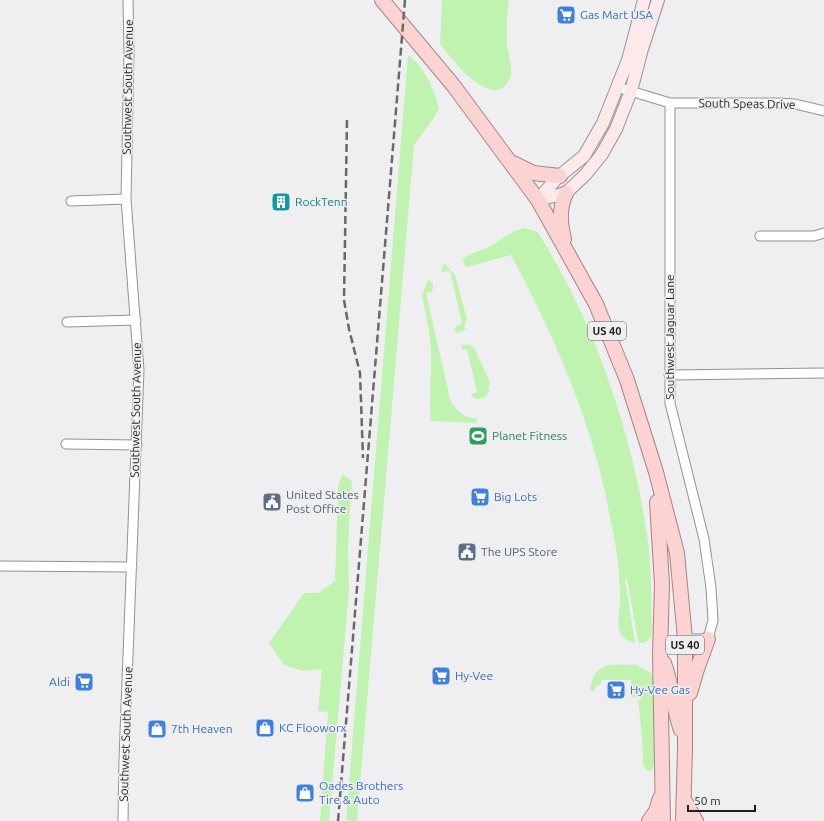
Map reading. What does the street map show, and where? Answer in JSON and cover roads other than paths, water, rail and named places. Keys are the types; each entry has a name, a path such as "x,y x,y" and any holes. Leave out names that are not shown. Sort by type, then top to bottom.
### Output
{"main road":[{"name":"US 40","path":"382,0 453,85 538,200 596,304 627,380 656,472 677,553 685,639 683,821"},
{"path":"538,200 560,176 584,156 602,124 628,60 644,0"},
{"path":"538,200 566,192 586,174 602,154 616,129 631,91 642,49 658,0"},
{"path":"508,160 533,173 560,176"},
{"path":"566,192 560,210 561,226 566,251"},
{"name":"US 40","path":"656,472 662,584 660,654 663,821"},
{"path":"685,719 691,688 708,639"},
{"path":"660,654 668,672 676,718 685,741"},
{"path":"650,821 656,811 663,790"},
{"path":"683,798 696,821"}],"street":[{"name":"Southwest South Avenue","path":"123,821 139,370 126,199 129,52 128,0"},
{"name":"South Speas Drive","path":"617,87 670,103 789,104 824,110"},
{"name":"Southwest Jaguar Lane","path":"670,103 670,403 704,539 710,581 713,620 708,639"},
{"path":"71,201 126,199"},
{"path":"760,236 814,236 824,233"},
{"path":"67,322 136,320"},
{"path":"669,375 824,373"},
{"path":"66,444 137,446"},
{"path":"0,566 132,567"},
{"path":"685,639 708,639"}],"railway":[{"path":"338,821 405,0"},
{"path":"347,120 344,300 349,329 360,373 363,458"}],"place":[{"name":"Gas Mart USA","path":"566,15"},
{"name":"RockTenn","path":"281,202"},
{"name":"Planet Fitness","path":"478,436"},
{"name":"Big Lots","path":"480,497"},
{"name":"United States Post Office","path":"272,502"},
{"name":"The UPS Store","path":"467,552"},
{"name":"Hy-Vee","path":"441,676"},
{"name":"Aldi","path":"84,682"},
{"name":"Hy-Vee Gas","path":"616,690"},
{"name":"KC Flooworx","path":"265,728"},
{"name":"7th Heaven","path":"157,729"},
{"name":"Oades Brothers Tire & Auto","path":"305,793"}]}
